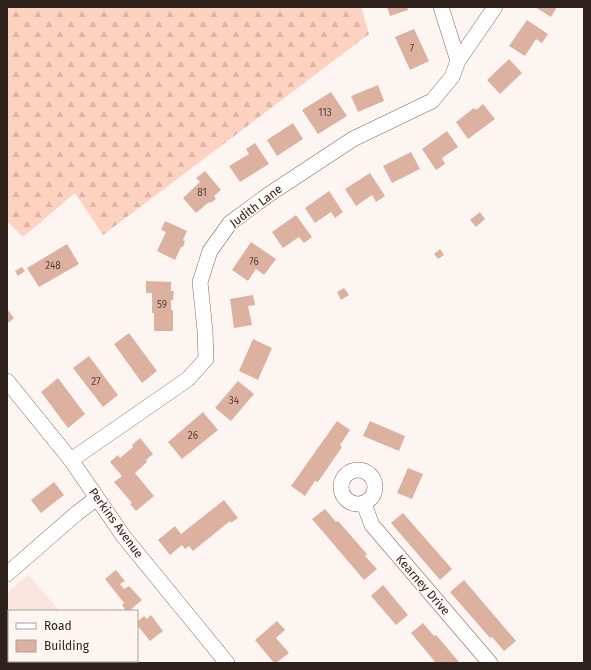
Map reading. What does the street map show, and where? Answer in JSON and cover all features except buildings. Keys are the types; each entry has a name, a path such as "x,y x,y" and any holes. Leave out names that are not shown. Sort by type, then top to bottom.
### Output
{"street":[{"path":"441,7 458,61"},
{"name":"Judith Lane","path":"71,460 190,378 206,359 206,331 200,282 210,251 230,222 353,139 432,101 452,77 458,61 495,7"},
{"name":"Perkins Avenue","path":"7,381 71,460 124,537 227,663"},
{"path":"7,574 77,513 97,498"},
{"name":"Kearney Drive","path":"364,504 372,525 490,663"}],"shaded area":[{"path":"28,575 59,610 8,610 8,662 106,663 7,663 7,593"}],"green space":[{"path":"7,7 361,7 369,34 103,235 75,193 23,237 7,221"}]}
